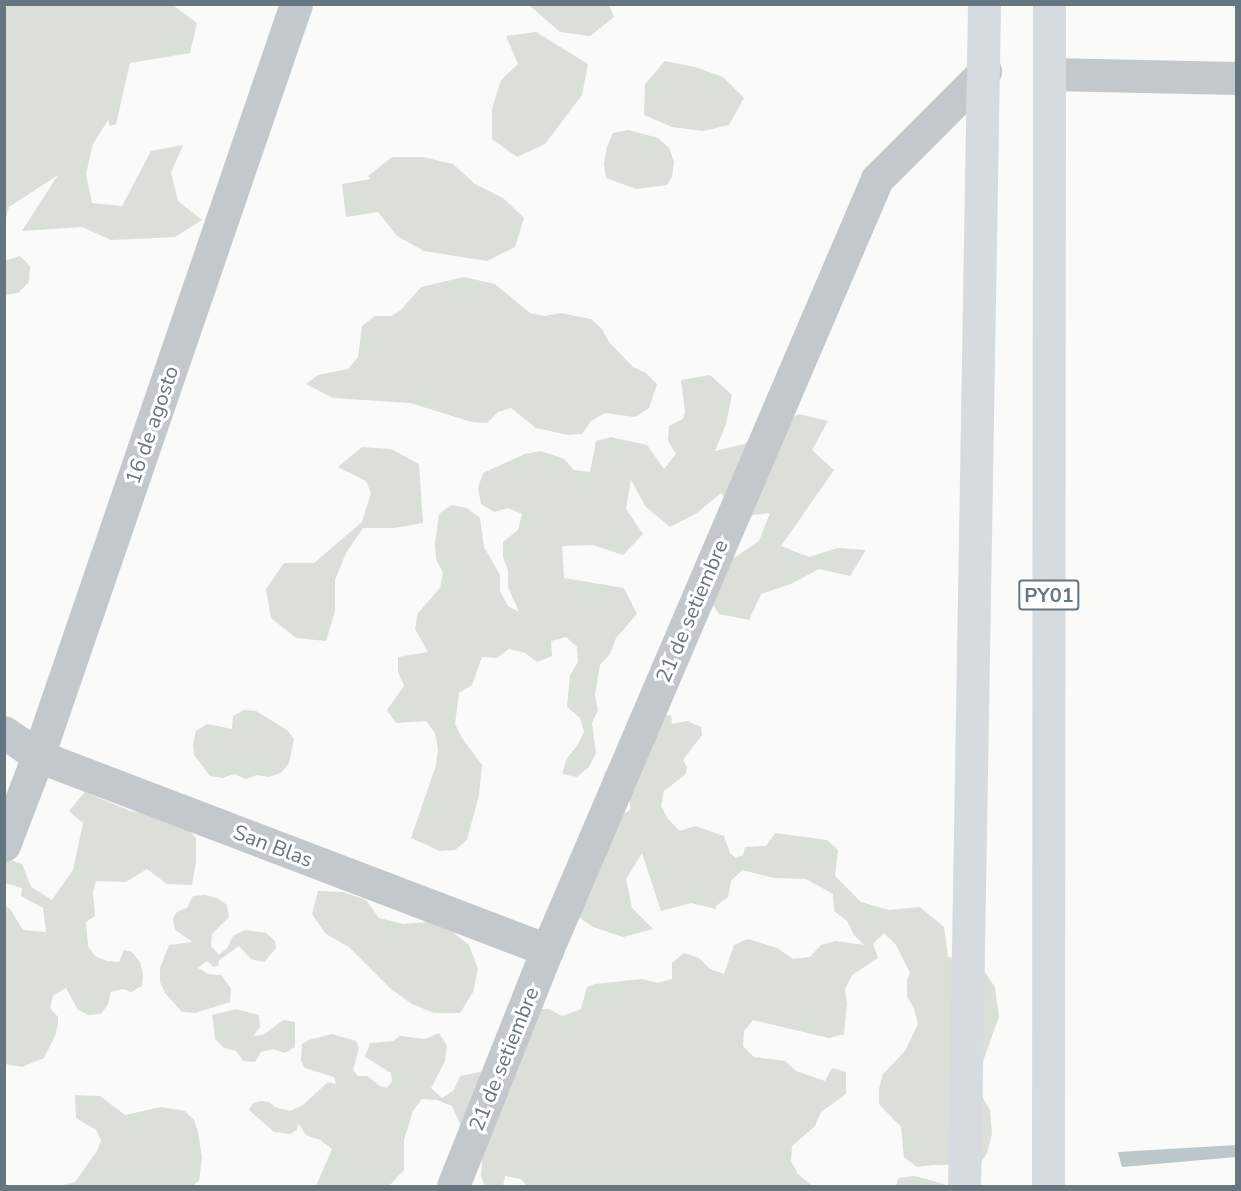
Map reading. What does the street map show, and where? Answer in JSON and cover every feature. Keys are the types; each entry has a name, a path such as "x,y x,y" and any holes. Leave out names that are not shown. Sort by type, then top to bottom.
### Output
{"highway":[{"path":"964,1186 985,71 984,4"},
{"name":"PY01","path":"1048,1186 1049,4"}],"street":[{"name":"16 de agosto","path":"4,845 38,756 296,4"},
{"name":"21 de setiembre","path":"453,1186 547,950 877,179 985,71"},
{"path":"1049,74 1236,78"},
{"name":"San Blas","path":"4,732 38,756 547,950"}],"shaded area":[{"path":"5,5 174,6 197,23 190,53 130,63 116,124 110,126 108,120 93,144 86,174 92,203 122,206 151,151 183,145 171,173 178,201 202,220 175,237 111,240 82,227 22,231 58,175 9,207 5,222"},
{"path":"529,5 609,5 614,17 590,36 560,32"},
{"path":"536,32 588,64 582,95 545,144 517,157 492,139 492,109 501,80 518,64 506,36"},
{"path":"665,61 695,67 723,77 744,98 729,125 703,131 672,127 644,115 645,84"},
{"path":"628,130 658,138 669,148 674,162 672,177 667,185 636,189 606,178 604,163 613,133"},
{"path":"392,157 423,157 453,164 475,184 503,198 524,218 515,247 487,261 424,251 397,236 378,212 346,217 342,184 371,179 368,176"},
{"path":"20,256 30,266 29,282 18,293 5,295 5,261"},
{"path":"464,277 495,284 530,313 545,316 560,313 591,319 633,367 646,373 657,384 649,408 635,417 605,413 591,421 582,434 568,435 536,428 511,408 498,412 487,423 472,422 410,403 333,398 306,384 318,375 348,369 358,357 362,326 375,316 391,316 401,310 421,287"},
{"path":"710,375 732,395 726,424 715,451 744,444 799,414 828,421 812,450 834,470 781,546 809,557 837,548 866,550 850,576 819,569 791,584 761,594 749,620 719,614 702,588 703,558 734,558 759,541 770,513 739,517 721,493 697,513 670,527 646,507 631,480 626,509 643,534 623,555 593,545 562,546 564,578 624,588 637,614 616,638 610,654 600,665 595,695 598,710 592,723 596,753 589,767 577,777 562,774 567,758 577,746 584,732 580,718 567,707 570,675 578,662 577,647 566,637 551,641 552,656 537,662 525,653 509,649 497,658 482,657 472,685 459,693 455,724 462,738 482,765 479,795 467,840 455,850 440,851 411,838 436,765 438,749 435,733 426,721 396,723 387,710 404,686 398,672 398,657 428,652 415,629 418,613 440,588 443,573 436,559 435,544 439,514 451,505 467,508 480,518 484,547 500,575 500,591 508,606 519,612 508,587 503,542 518,530 522,514 508,508 494,512 481,504 478,488 483,473 525,454 541,451 564,459 574,470 590,472 596,441 611,437 647,445 664,469 676,454 668,441 669,426 683,419 685,412 681,380"},
{"path":"362,447 391,449 419,464 423,523 394,528 363,528 346,553 335,580 335,611 326,641 296,638 271,618 266,589 284,563 314,563 362,522 371,493 366,481 338,467"},
{"path":"244,710 256,711 287,730 294,739 289,763 281,773 269,777 257,775 246,779 234,774 223,778 210,776 194,755 193,743 196,731 207,724 232,729 233,716"},
{"path":"660,716 671,716 672,724 687,721 701,727 702,735 683,760 687,767 686,774 664,791 661,806 668,819 680,831 695,826 724,836 730,853 736,858 743,855 745,847 766,846 775,833 827,840 838,850 835,876 861,902 889,910 920,907 944,927 948,957 978,962 995,987 999,1017 978,1075 983,1098 990,1110 992,1134 987,1153 979,1165 917,1167 904,1157 901,1127 879,1104 879,1089 883,1074 905,1051 918,1024 907,996 907,980 910,973 896,945 884,933 873,944 878,958 852,975 845,989 847,1004 844,1034 829,1038 753,1020 744,1031 743,1046 754,1057 785,1061 796,1071 825,1081 832,1068 846,1072 846,1094 821,1112 815,1126 792,1146 791,1161 798,1174 812,1186 527,1186 521,1179 505,1176 503,1186 485,1186 481,1176 482,1160 471,1148 452,1106 437,1100 422,1099 413,1111 404,1140 404,1170 389,1186 316,1186 332,1149 320,1140 306,1135 298,1123 297,1130 290,1134 274,1132 249,1110 253,1103 261,1101 290,1111 303,1105 328,1082 336,1084 334,1077 305,1068 301,1061 302,1044 309,1040 332,1034 356,1041 359,1048 353,1070 358,1076 367,1076 380,1086 387,1088 392,1081 391,1073 365,1057 370,1043 393,1041 400,1036 425,1039 439,1033 447,1046 445,1061 431,1088 442,1098 454,1090 460,1076 490,1070 534,1009 549,1009 562,1016 581,1009 587,987 595,984 642,979 657,983 672,979 672,963 684,953 699,958 710,969 724,974 734,945 748,939 777,948 793,959 810,957 821,945 836,941 864,945 854,935 847,921 834,911 833,894 806,879 774,878 742,870 731,881 728,897 716,906 716,909 691,903 661,911 642,853 626,879 632,908 653,929 623,937 593,927 569,910 616,818 630,810 630,802 607,781 604,774 611,763"},
{"path":"85,792 130,811 180,820 196,838 196,862 192,885 167,884 147,869 126,882 96,881 93,892 95,916 86,922 88,946 95,956 107,961 119,962 124,950 132,952 140,962 143,974 142,986 131,992 123,989 111,992 108,1004 101,1014 89,1015 78,1010 66,988 53,996 50,1008 58,1017 58,1024 44,1058 22,1067 5,1064 5,906 10,909 23,930 46,932 43,908 21,896 22,888 5,883 4,858 22,864 31,887 52,900 73,870 83,823 69,811"},
{"path":"318,891 343,892 366,900 379,918 403,924 427,922 450,930 469,945 478,969 473,992 460,1013 434,1013 412,1004 391,989 349,947 326,934 312,914"},
{"path":"205,895 217,898 227,905 229,917 212,934 211,946 219,955 228,947 233,936 245,930 266,933 275,941 276,948 264,962 251,959 239,946 219,960 218,966 213,967 207,961 198,968 208,974 221,975 231,989 230,1002 195,1013 182,1012 165,993 160,982 160,968 169,945 193,942 175,930 173,918 177,912 187,908 193,896"},
{"path":"236,1009 259,1015 260,1027 253,1036 263,1035 283,1020 295,1022 295,1047 285,1053 273,1049 261,1052 255,1062 243,1061 236,1051 224,1048 215,1039 212,1015"},
{"path":"75,1095 100,1096 125,1115 161,1107 185,1111 194,1120 198,1132 202,1157 199,1181 192,1186 59,1186 75,1182 97,1151 101,1140 96,1130 76,1118"},
{"path":"1236,1145 1236,1157 1122,1167 1118,1152"},
{"path":"914,1176 949,1186 896,1186 898,1178"}]}
